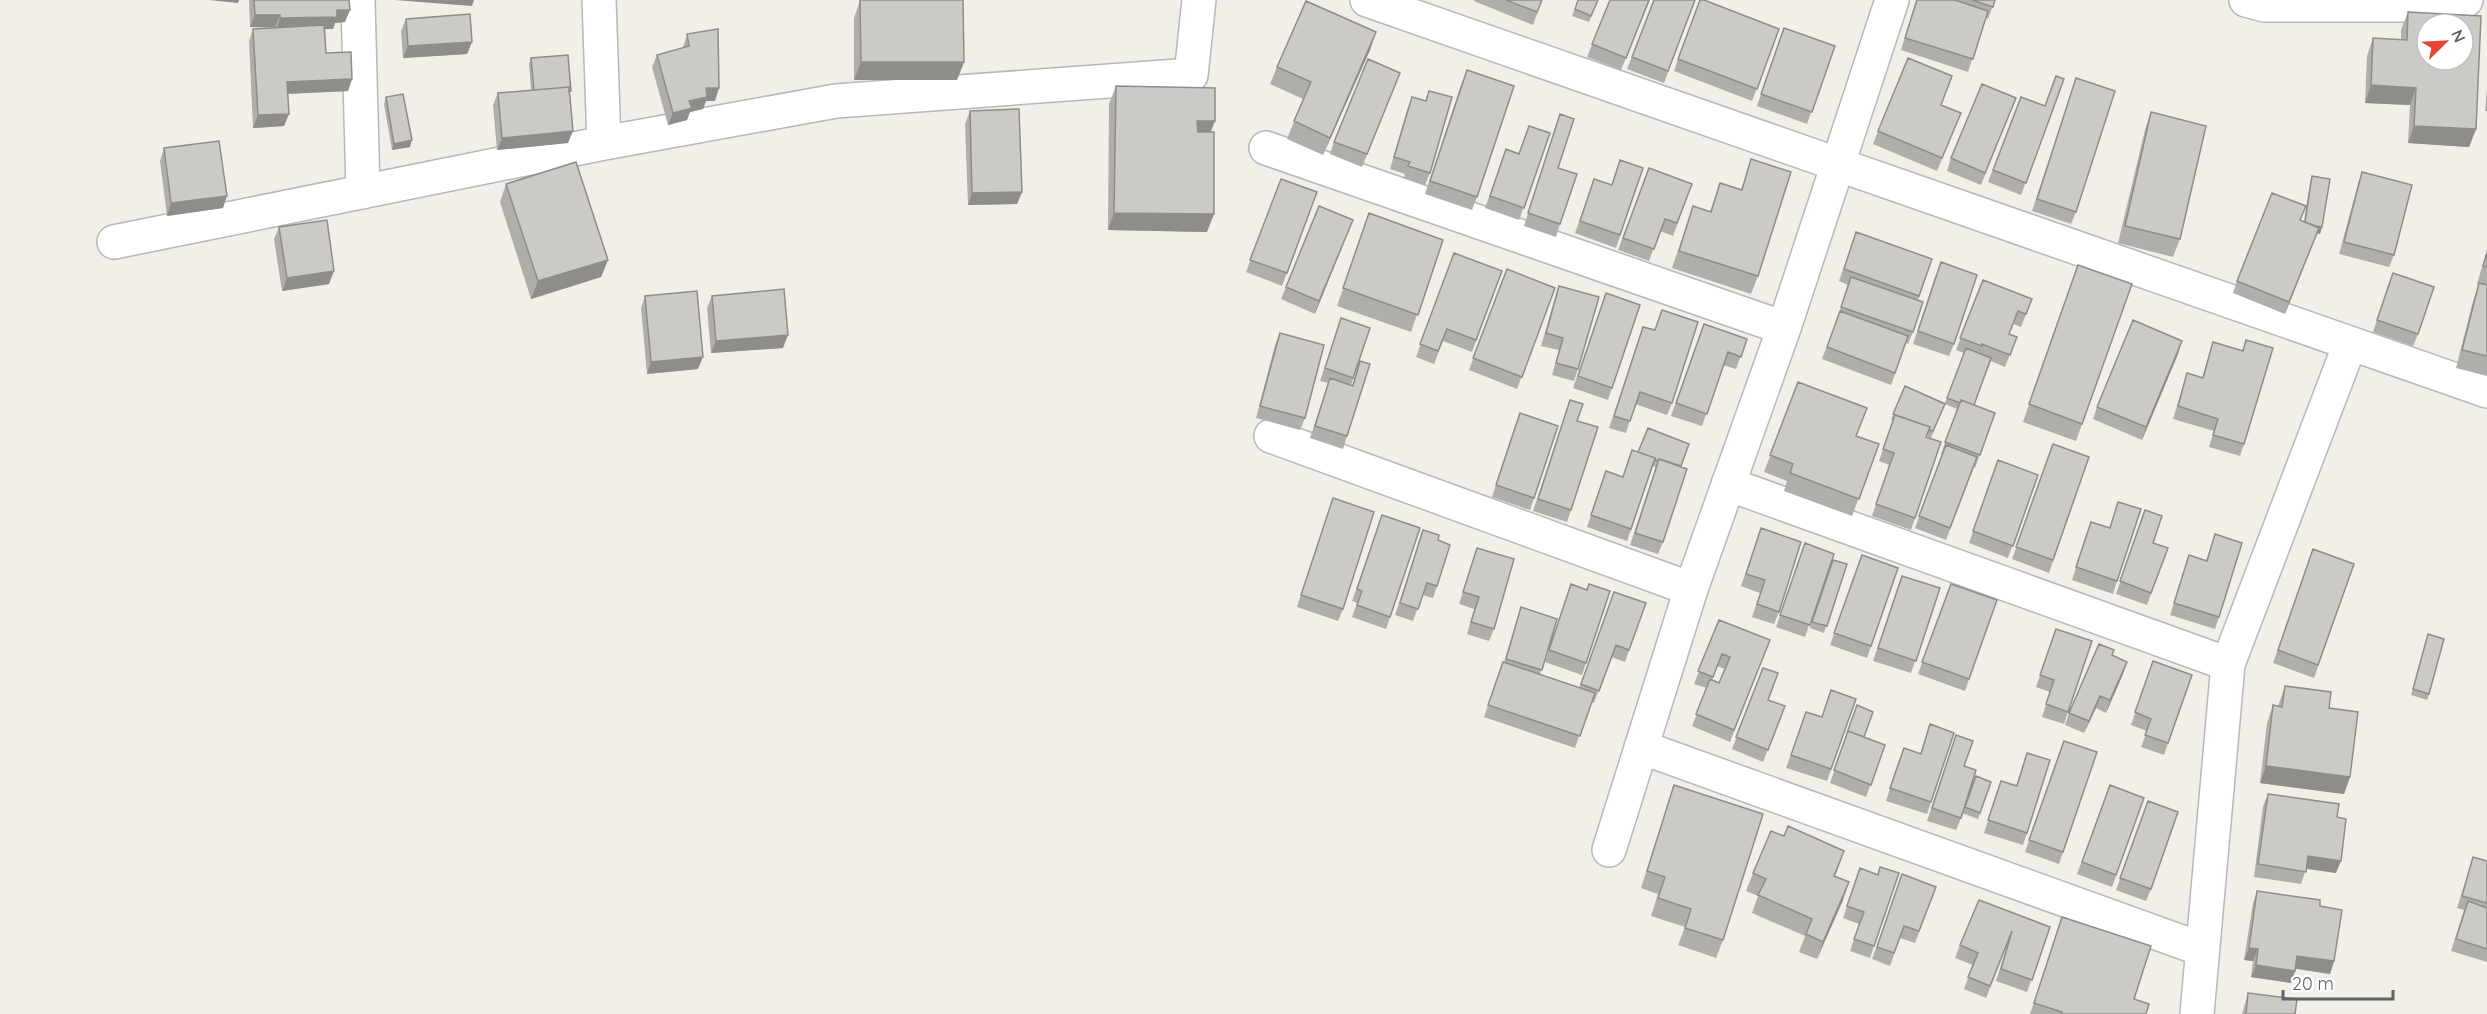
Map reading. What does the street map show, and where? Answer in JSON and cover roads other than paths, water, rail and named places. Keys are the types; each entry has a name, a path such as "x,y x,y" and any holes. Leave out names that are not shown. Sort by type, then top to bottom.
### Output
{"street":[{"path":"358,0 363,192"},
{"path":"599,0 604,143"},
{"path":"114,242 604,143 836,100 1191,75 1199,0"},
{"path":"1367,0 2487,391"},
{"path":"1609,850 1691,589 1784,328 1893,0"},
{"path":"2246,0 2264,5 2422,3 2466,0"},
{"path":"1266,148 1784,328"},
{"path":"2197,1014 2228,664 2350,344"},
{"path":"1271,436 1691,589"},
{"path":"1728,484 2228,664"},
{"path":"1641,747 2201,949"}]}
